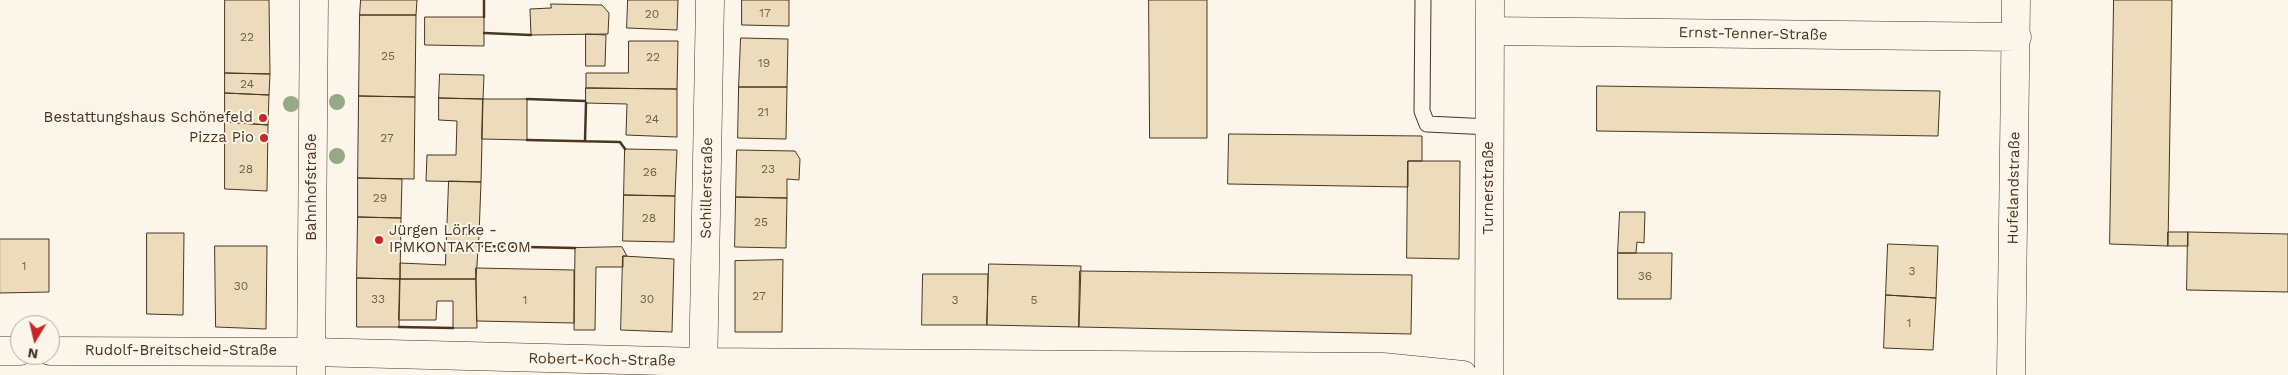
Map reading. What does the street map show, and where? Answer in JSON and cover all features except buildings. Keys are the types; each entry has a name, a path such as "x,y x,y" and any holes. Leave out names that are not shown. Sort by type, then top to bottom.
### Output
{"street":[{"name":"Bahnhofstraße","path":"311,364 314,0"},
{"name":"Schillerstraße","path":"703,369 710,0"},
{"name":"Turnerstraße","path":"1488,375 1490,0"},
{"name":"Hufelandstraße","path":"2011,375 2016,0"},
{"name":"Ernst-Tenner-Straße","path":"1490,31 2017,37"},
{"name":"Rudolf-Breitscheid-Straße","path":"60,351 311,364"},
{"name":"Robert-Koch-Straße","path":"311,364 703,369 1383,367 1463,375"}],"lane":[{"path":"1423,0 1422,111 1426,124 1490,127"}],"wall":[{"path":"484,0 484,17"},
{"path":"484,33 531,35"},
{"path":"527,99 585,101"},
{"path":"585,141 586,103"},
{"path":"527,140 620,142 625,149"},
{"path":"478,246 575,248"},
{"path":"399,327 453,328"}],"place":[{"name":"Bestattungshaus Schönefeld","path":"263,118"},
{"name":"Pizza Pio","path":"264,138"},
{"name":"Jürgen Lörke - IPMKONTAKTE.COM","path":"379,240"}]}
